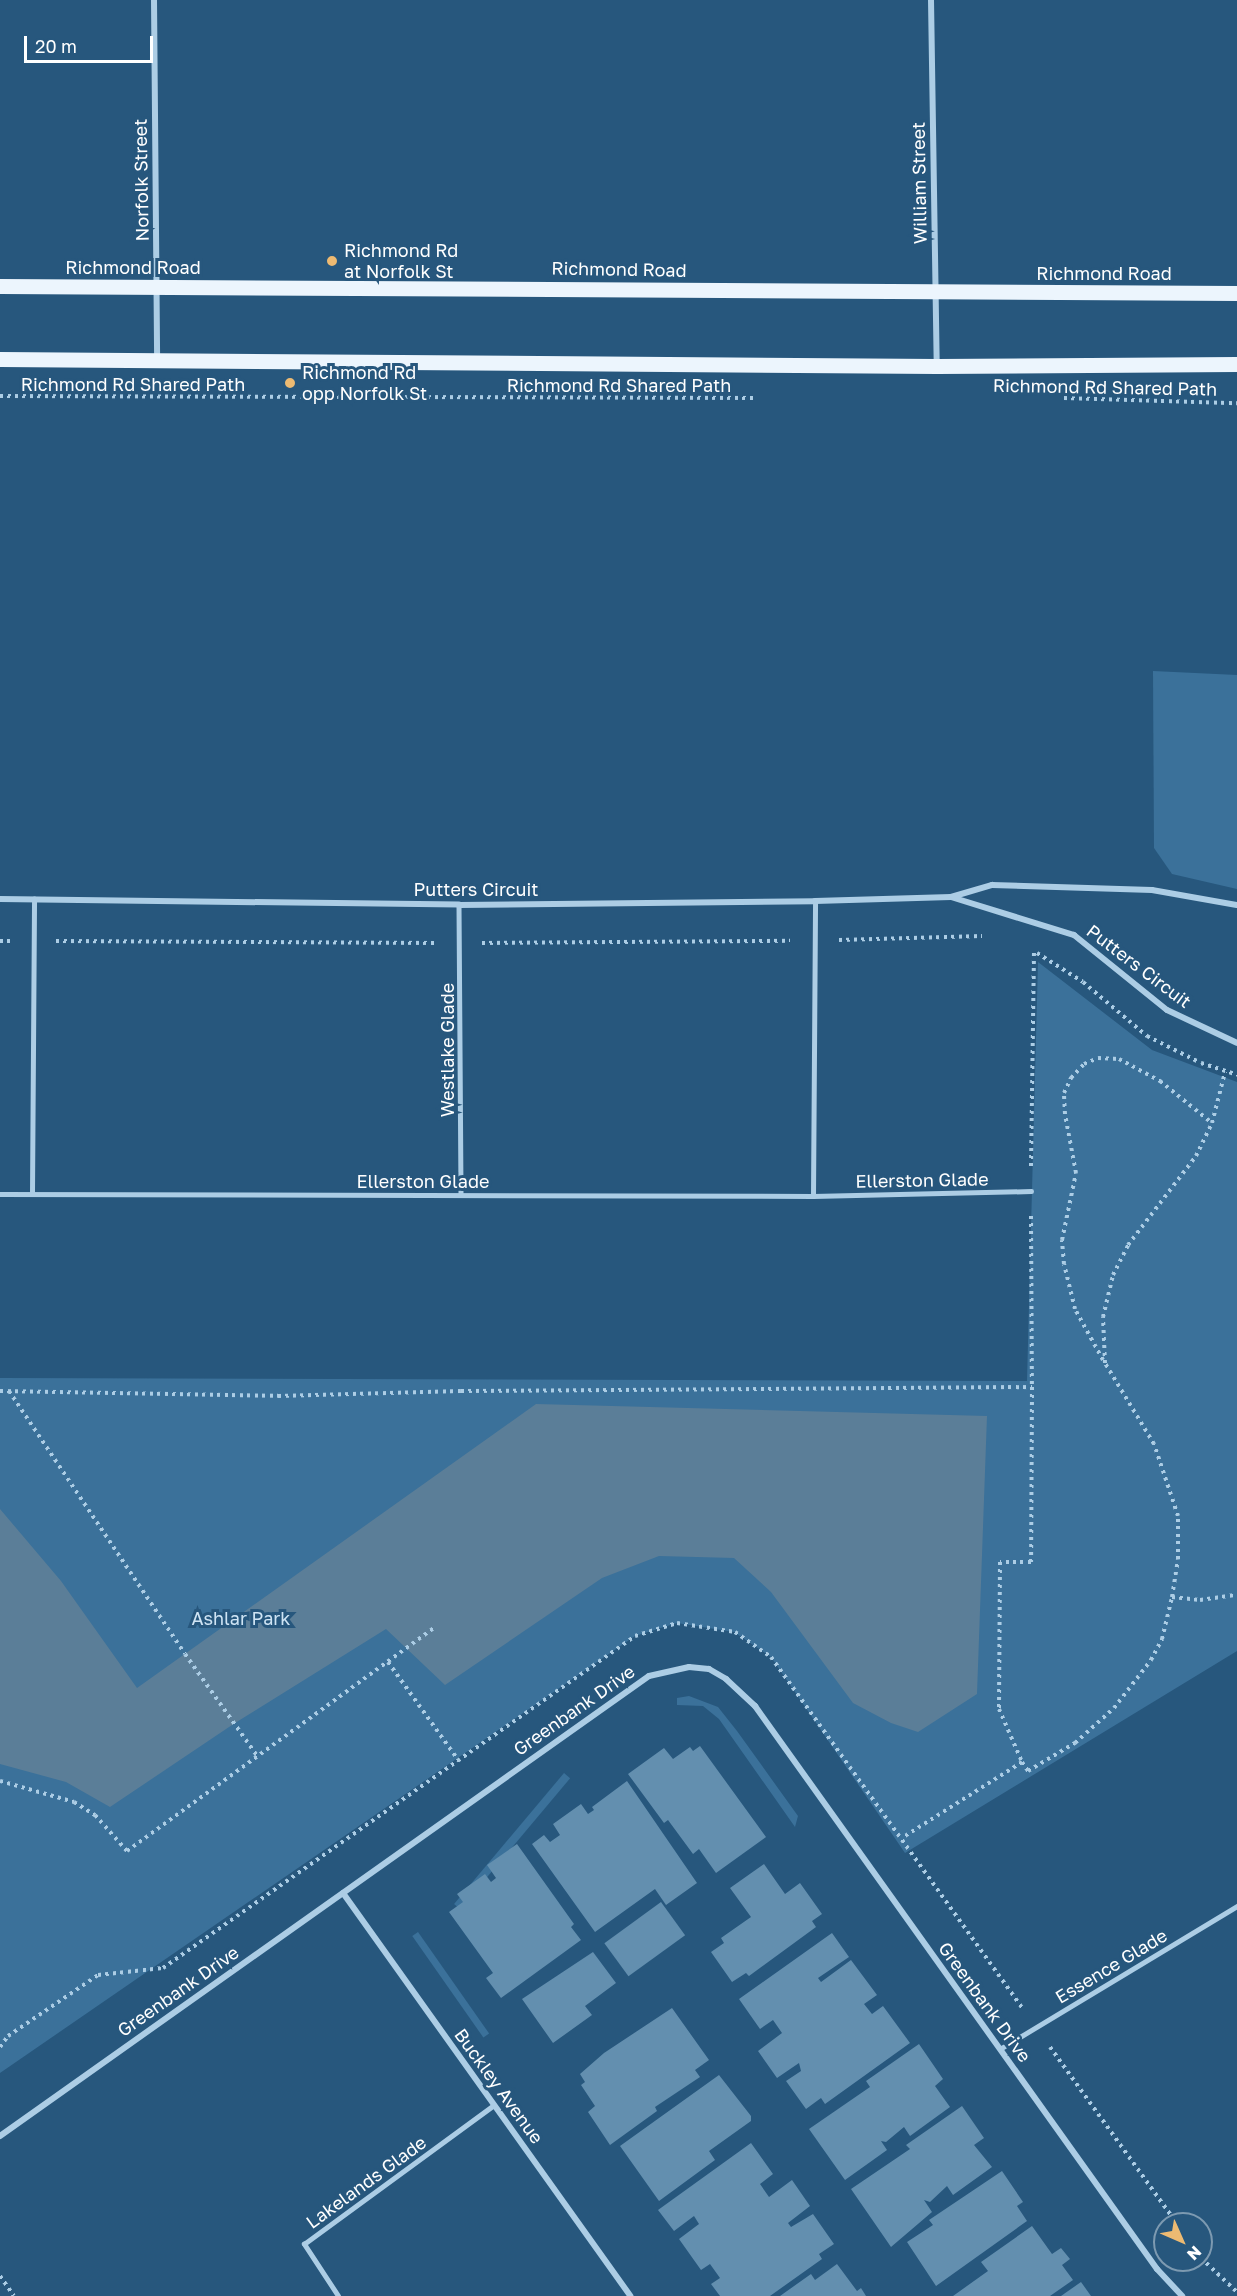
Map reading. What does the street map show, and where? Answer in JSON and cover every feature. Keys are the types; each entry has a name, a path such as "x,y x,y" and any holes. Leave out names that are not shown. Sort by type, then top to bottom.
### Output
{"main road":[{"name":"Richmond Road","path":"0,286 329,285 936,293 1237,293"},
{"path":"0,359 937,366 1237,364"}],"street":[{"name":"Norfolk Street","path":"154,0 157,359"},
{"name":"William Street","path":"932,0 937,366"},
{"name":"Putters Circuit","path":"0,899 459,904 815,901 951,897 992,885 1152,890 1237,905"},
{"name":"Putters Circuit","path":"951,897 1074,935 1167,1010 1237,1043"},
{"name":"Greenbank Drive","path":"0,2136 649,1676 679,1668 709,1669 741,1691 754,1706 1157,2270 1182,2296"},
{"name":"Buckley Avenue","path":"343,1893 630,2296"}],"lane":[{"path":"32,1193 34,900"},
{"path":"813,1196 815,901"},
{"name":"Westlake Glade","path":"459,904 461,1195"},
{"name":"Ellerston Glade","path":"0,1194 813,1196 1031,1191"},
{"name":"Essence Glade","path":"1000,2049 1237,1906"},
{"name":"Lakelands Glade","path":"338,2296 304,2244 494,2105"}],"path":[{"name":"Richmond Rd Shared Path","path":"0,396 765,398"},
{"name":"Richmond Rd Shared Path","path":"1061,398 1237,403"},
{"path":"0,941 460,943 815,941 990,937"},
{"path":"1025,948 1083,982 1147,1036 1237,1075"},
{"path":"0,1391 278,1396 461,1391 1032,1387 1031,1562 1000,1562 999,1709 1028,1771 1075,1743 1114,1707 1151,1660 1162,1639 1178,1559 1179,1516 1154,1444 1075,1309 1064,1264 1062,1240 1074,1195 1076,1173 1065,1114 1064,1094 1071,1077 1084,1064 1098,1058 1119,1059 1160,1081 1212,1123"},
{"path":"1105,1363 1103,1317 1113,1275 1128,1245 1196,1156 1212,1123 1226,1072"},
{"path":"9,1391 185,1654 258,1756"},
{"path":"1172,1597 1200,1600 1237,1595"},
{"path":"0,1781 74,1802 95,1815 127,1851 434,1628"},
{"path":"0,2047 8,2036 98,1975 164,1968 635,1636"},
{"path":"388,1662 459,1761"},
{"path":"902,1838 1022,1762"},
{"path":"1213,2269 1237,2292"},
{"path":"0,2276 14,2296"}],"green space":[{"path":"1153,671 1237,675 1237,889 1172,874 1154,848"},
{"name":"Ashlar Park","path":"1038,962 1152,1050 1237,1082 1237,1651 905,1853 771,1657 734,1632 677,1623 635,1636 0,2073 0,1378 1027,1381"},
{"path":"689,1696 718,1707 798,1816 795,1827 719,1719 703,1706 677,1705 677,1698"},
{"path":"564,1773 570,1778 460,1909 454,1904"},
{"path":"418,1932 489,2034 483,2038 412,1936"}],"shaded area":[{"path":"536,1404 987,1416 977,1694 918,1732 891,1723 853,1703 771,1592 734,1558 659,1556 602,1578 445,1685 386,1629 235,1723 110,1807 66,1782 0,1764 0,1509 61,1581 137,1688"}],"building":[{"path":"700,1746 766,1837 716,1873 699,1849 693,1854 668,1820 664,1823 628,1774 664,1748 673,1759 690,1747 693,1751"},
{"path":"627,1781 697,1883 666,1905 655,1889 595,1932 532,1844 544,1835 550,1842 560,1835 553,1824 581,1804 588,1814 594,1810 592,1807"},
{"path":"517,1844 574,1924 571,1927 581,1940 501,1998 486,1978 493,1973 449,1912 463,1902 457,1894 485,1874 491,1882 496,1878 487,1865"},
{"path":"764,1864 785,1894 800,1883 822,1914 812,1921 816,1927 749,1976 746,1973 732,1982 711,1952 724,1943 721,1938 751,1917 730,1888"},
{"path":"661,1902 685,1935 628,1976 604,1943"},
{"path":"832,1933 849,1957 818,1978 821,1982 851,1960 877,1995 864,2004 872,2014 883,2006 910,2043 825,2104 821,2098 806,2109 786,2081 801,2071 799,2063 777,2078 758,2051 782,2033 773,2020 760,2029 739,1999"},
{"path":"593,1952 616,1983 585,2006 592,2015 553,2043 522,1999"},
{"path":"672,2008 709,2060 695,2070 700,2077 655,2107 657,2111 610,2145 588,2112 595,2106 581,2085 585,2082 580,2074 604,2053"},
{"path":"919,2044 943,2079 935,2086 950,2107 910,2136 904,2127 886,2142 881,2141 887,2150 845,2180 809,2129 870,2087 866,2081"},
{"path":"719,2075 751,2116 751,2121 709,2151 715,2160 659,2201 620,2146"},
{"path":"962,2106 984,2138 974,2145 992,2167 953,2195 947,2186 930,2202 924,2200 932,2212 891,2247 851,2189 910,2149 906,2145"},
{"path":"751,2143 773,2174 760,2184 769,2197 792,2180 810,2206 788,2223 791,2227 813,2214 834,2244 819,2254 822,2259 770,2296 720,2296 711,2284 720,2278 710,2264 701,2270 679,2239 699,2224 694,2216 674,2231 658,2210"},
{"path":"1002,2171 1023,2202 1017,2206 1027,2221 936,2286 907,2242 933,2225 929,2220"},
{"path":"1032,2226 1052,2254 1061,2248 1070,2259 1062,2265 1073,2280 1050,2296 953,2296 988,2271 981,2262"},
{"path":"837,2264 857,2291 861,2288 866,2296 780,2296 811,2274 815,2280"},
{"path":"1081,2282 1091,2296 1061,2296"}],"place":[{"name":"Richmond Rd at Norfolk St","path":"332,261"},
{"name":"Richmond Rd opp Norfolk St","path":"290,383"}]}
